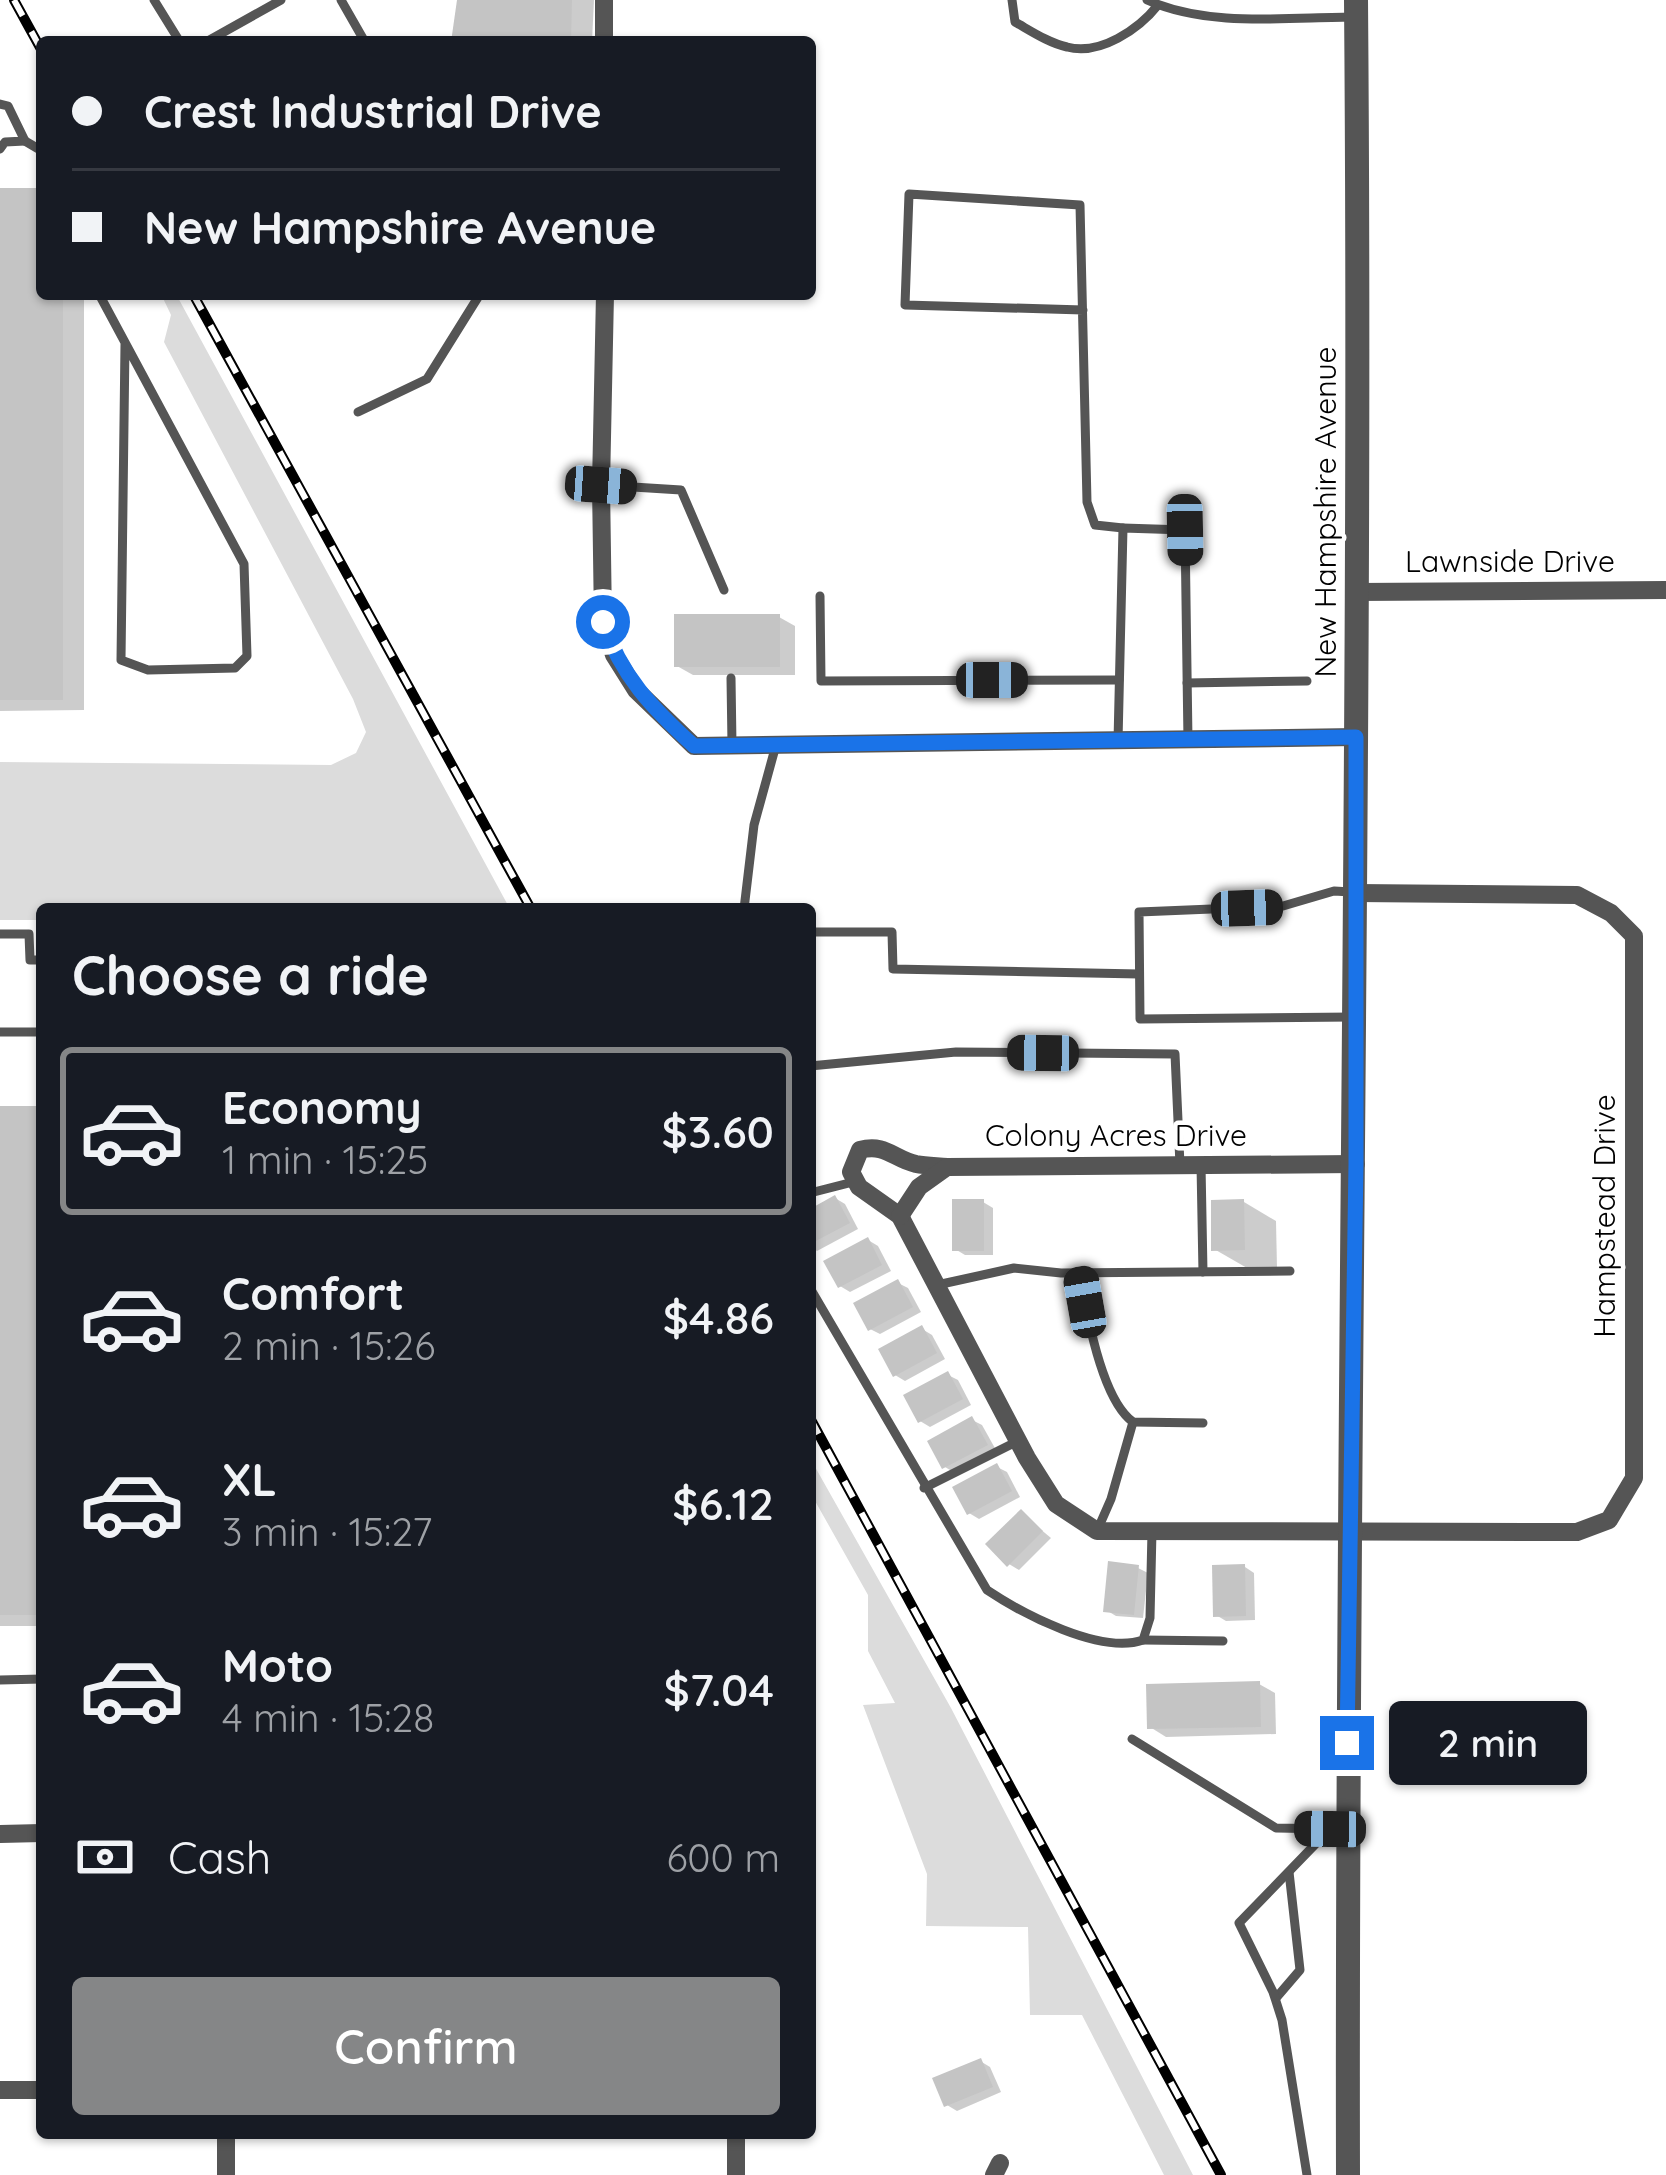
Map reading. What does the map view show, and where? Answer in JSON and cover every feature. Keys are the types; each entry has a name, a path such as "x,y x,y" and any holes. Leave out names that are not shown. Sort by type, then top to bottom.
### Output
{"street":[{"path":"604,0 604,36"},
{"name":"New Hampshire Avenue","path":"1348,2175 1338,1829 1350,1529 1356,1164 1356,9"},
{"path":"605,300 603,622 614,655 636,690 694,746 1356,737"},
{"name":"Lawnside Drive","path":"1355,592 1666,590"},
{"name":"Hampstead Drive","path":"1350,1529 1577,1532 1609,1520 1634,1478 1634,936 1610,914 1577,895 1356,892"},
{"path":"946,1167 911,1163 886,1148 871,1147 860,1150 854,1159 853,1181 900,1216 1018,1442 1056,1504 1097,1531 1350,1529"},
{"name":"Colony Acres Drive","path":"900,1216 919,1187 946,1167 1356,1164"},
{"path":"0,1834 36,1834"},
{"path":"0,2090 36,2090"},
{"path":"226,2139 226,2175"},
{"path":"736,2139 736,2175"}],"lane":[{"path":"154,0 176,36"},
{"path":"217,36 280,0"},
{"path":"340,0 361,36"},
{"path":"1012,0 1015,22 1070,49 1098,47 1143,24 1152,2 1251,18 1356,9"},
{"path":"0,104 8,106 26,141 36,147"},
{"path":"0,148 4,142 26,141"},
{"path":"1083,310 905,305 909,194 1080,205 1083,310 1088,502 1095,524 1185,530 1188,741"},
{"path":"102,300 244,564 247,656 235,668 148,670 121,660 125,344"},
{"path":"358,412 427,379 476,300"},
{"path":"601,485 681,490 724,590"},
{"path":"1118,741 1123,529"},
{"path":"820,596 821,681 1119,680"},
{"path":"731,677 732,746"},
{"path":"1187,683 1307,681"},
{"path":"745,903 754,825 776,745"},
{"path":"1356,892 1334,891 1283,906 1139,912 1140,1019 1356,1017"},
{"path":"816,932 892,932 893,969 1139,974"},
{"path":"0,934 29,934 30,960 36,960"},
{"path":"0,1032 36,1032"},
{"path":"816,1065 956,1052 1175,1054 1180,1165"},
{"path":"1202,1165 1203,1272"},
{"path":"816,1191 853,1181"},
{"path":"937,1286 1014,1268 1080,1273 1290,1271"},
{"path":"1080,1273 1098,1360 1124,1415 1132,1421 1203,1423"},
{"path":"816,1299 987,1590 1024,1615 1120,1646 1143,1640 1223,1641"},
{"path":"1097,1531 1111,1499 1132,1421"},
{"path":"924,1488 1018,1442"},
{"path":"1143,1640 1150,1618 1151,1531"},
{"path":"0,1680 36,1679"},
{"path":"1132,1738 1276,1828 1338,1829"},
{"path":"1307,2175 1276,1998 1239,1923 1338,1829"},
{"path":"1276,1998 1300,1970 1288,1872"}],"shaded area":[{"path":"164,300 179,300 507,903 36,903 36,920 0,920 0,762 331,765 356,753 366,732 353,699 164,342 171,315"},
{"path":"816,1469 951,1708 1193,2175 1164,2175 1082,2015 1030,2015 1028,1927 926,1926 927,1874 863,1705 895,1703 868,1651 868,1595 816,1503"}],"building":[{"path":"457,0 572,0 571,36 452,36"},
{"path":"0,188 36,188 36,300 63,300 63,700 0,700"},
{"path":"674,614 780,614 780,667 674,667"},
{"path":"0,1106 36,1106 36,1615 0,1615"},
{"path":"835,1195 850,1223 816,1241 816,1206"},
{"path":"952,1199 984,1199 984,1251 952,1251"},
{"path":"1244,1199 1245,1250 1211,1251 1211,1200"},
{"path":"868,1237 882,1265 838,1288 823,1261"},
{"path":"898,1279 913,1307 868,1331 853,1303"},
{"path":"922,1325 937,1353 893,1377 878,1349"},
{"path":"948,1371 963,1399 918,1423 903,1395"},
{"path":"972,1416 988,1445 942,1469 927,1441"},
{"path":"997,1463 1012,1491 967,1515 952,1487"},
{"path":"1021,1509 1043,1531 1007,1567 985,1544"},
{"path":"1108,1561 1139,1565 1134,1615 1103,1612"},
{"path":"1245,1564 1246,1616 1213,1617 1212,1565"},
{"path":"1260,1681 1261,1727 1147,1729 1146,1684"},
{"path":"981,2058 993,2087 944,2107 932,2078"}],"railway":[{"path":"14,0 36,40"},
{"path":"196,300 528,903"},
{"path":"816,1429 1221,2175"}],"route":[{"path":"603,622 614,655 636,690 694,746 1356,737 1356,1164 1347,1743"}]}
